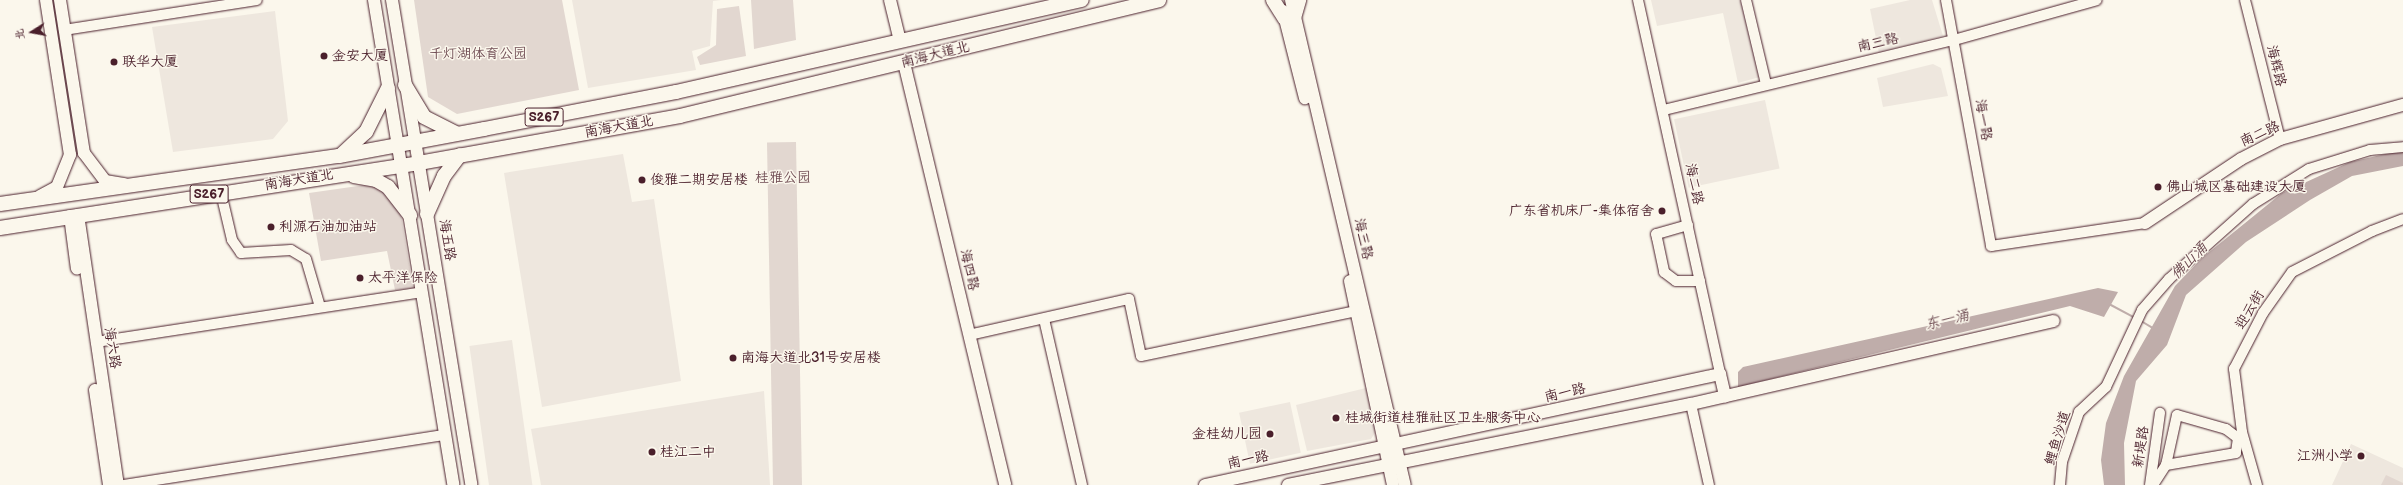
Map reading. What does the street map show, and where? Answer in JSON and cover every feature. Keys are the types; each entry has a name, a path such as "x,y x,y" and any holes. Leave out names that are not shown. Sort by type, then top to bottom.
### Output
{"highway":[{"name":"南海大道北","path":"0,204 340,156 676,92 1082,0"},
{"name":"南海大道北","path":"0,228 222,192 419,163 680,116 904,63 1159,0"},
{"path":"1273,0 1289,19 1299,0"},
{"path":"405,85 424,117 456,133"},
{"path":"340,156 366,132 388,88"},
{"path":"427,214 444,176 460,156"},
{"path":"341,174 376,180 388,187 410,215"},
{"path":"192,176 200,187 197,196"}],"main road":[{"path":"29,199 57,187 70,155 46,0"},
{"path":"60,0 84,153 105,181 132,185"},
{"path":"374,0 453,485"},
{"name":"海五路","path":"392,0 471,485"},
{"path":"890,0 900,41"},
{"name":"海三路","path":"1281,0 1289,19 1396,464 1405,485"},
{"name":"海三路","path":"1291,0 1289,19 1356,311 1392,447"},
{"name":"海四路","path":"904,63 1005,485"},
{"name":"南二路","path":"2145,223 2242,159 2280,139 2403,105"},
{"path":"70,155 75,161 80,160 84,153"},
{"name":"海六路","path":"74,216 96,342 118,485"},
{"name":"海六路","path":"74,216 109,485"},
{"path":"1288,485 1692,404 2054,321"},
{"path":"1720,374 1725,396"},
{"name":"南一路","path":"1205,485 1392,447 1720,374"},
{"name":"海三路","path":"1394,485 1396,464"}],"street":[{"path":"64,30 257,0"},
{"name":"海二路","path":"1638,0 1664,110 1720,374"},
{"path":"1746,0 1766,84"},
{"name":"海一路","path":"1946,0 1991,246 2145,223"},
{"name":"南三路","path":"1664,110 1766,84 1954,40 2098,0"},
{"name":"海辉路","path":"2245,0 2280,139"},
{"name":"鲤鱼沙道","path":"2060,485 2062,462 2079,412 2106,387 2137,320 2168,279 2253,204 2309,169 2370,150 2403,147"},
{"path":"222,192 232,240 241,253 291,250 306,259 320,307"},
{"name":"迎云街","path":"2257,485 2242,432 2234,369 2263,313 2292,272 2372,231 2403,219"},
{"path":"1688,225 1656,234 1658,245 1664,272 1676,281 1700,281"},
{"path":"96,342 422,292"},
{"path":"969,336 1129,299 1141,356 1356,311"},
{"path":"1044,318 1082,485"},
{"path":"1692,404 1708,485"},
{"name":"新堤路","path":"2150,485 2160,413"},
{"path":"2153,485 2166,465 2177,415 2226,430 2238,438 2236,453 2166,465"},
{"path":"124,485 445,436"}],"shaded area":[{"path":"572,0 721,0 713,1 710,46 692,51 696,70 588,88"},
{"path":"1651,0 1740,0 1760,77 1738,83 1723,13 1657,26"},
{"path":"1910,0 1932,0 1943,36 1879,53 1870,9"},
{"path":"275,11 288,121 273,139 173,152 152,27"},
{"path":"1933,64 1941,68 1948,96 1883,107 1877,78"},
{"path":"1765,100 1780,168 1689,188 1674,119"},
{"path":"2403,150 2403,166 2352,176 2310,200 2246,242 2186,295 2167,345 2136,381 2124,443 2125,485 2104,485 2101,460 2106,423 2124,376 2175,286 2202,258 2282,193 2350,162"},
{"path":"623,154 632,202 654,199 681,381 542,407 504,173"},
{"path":"2098,288 2118,292 2104,317 2070,306 1738,387 1738,372 1743,367"},
{"path":"512,340 532,485 489,485 469,346"},
{"name":"桂城街道桂雅社区卫生服务中心","path":"1366,388 1376,431 1371,439 1307,451 1296,405"},
{"name":"桂江二中","path":"764,391 770,485 541,485 531,429"},
{"name":"金桂幼儿园","path":"1290,402 1301,453 1250,464 1239,413"},
{"name":"江洲小学","path":"2351,444 2403,468 2403,485 2332,485"}],"green space":[{"name":"千灯湖体育公园","path":"414,0 562,0 579,90 457,114 428,97"},
{"path":"751,0 793,0 796,40 754,49"},
{"path":"739,6 746,56 700,65 697,57 716,45 717,9"},
{"name":"桂雅公园","path":"796,142 802,485 773,485 767,143"},
{"path":"365,185 383,189 400,209 413,288 395,290 387,251 321,261 309,193"},
{"path":"2386,475 2403,483 2403,485 2381,485"}],"waterway":[{"name":"东一涌","path":"2109,304 2135,318"},
{"name":"东一涌","path":"2141,321 2151,327"}],"place":[{"name":"金安大厦","path":"324,56"},
{"name":"联华大厦","path":"114,62"},
{"name":"俊雅二期安居楼","path":"642,180"},
{"name":"佛山城区基础建设大厦","path":"2158,187"},
{"name":"广东省机床厂-集体宿舍","path":"1662,211"},
{"name":"利源石油加油站","path":"271,227"},
{"name":"太平洋保险","path":"360,278"},
{"name":"南海大道北31号安居楼","path":"733,358"},
{"name":"桂城街道桂雅社区卫生服务中心","path":"1336,418"},
{"name":"金桂幼儿园","path":"1270,434"},
{"name":"桂江二中","path":"652,452"},
{"name":"江洲小学","path":"2361,456"}],"water label":[{"name":"佛山涌","path":"2189,261"}]}
